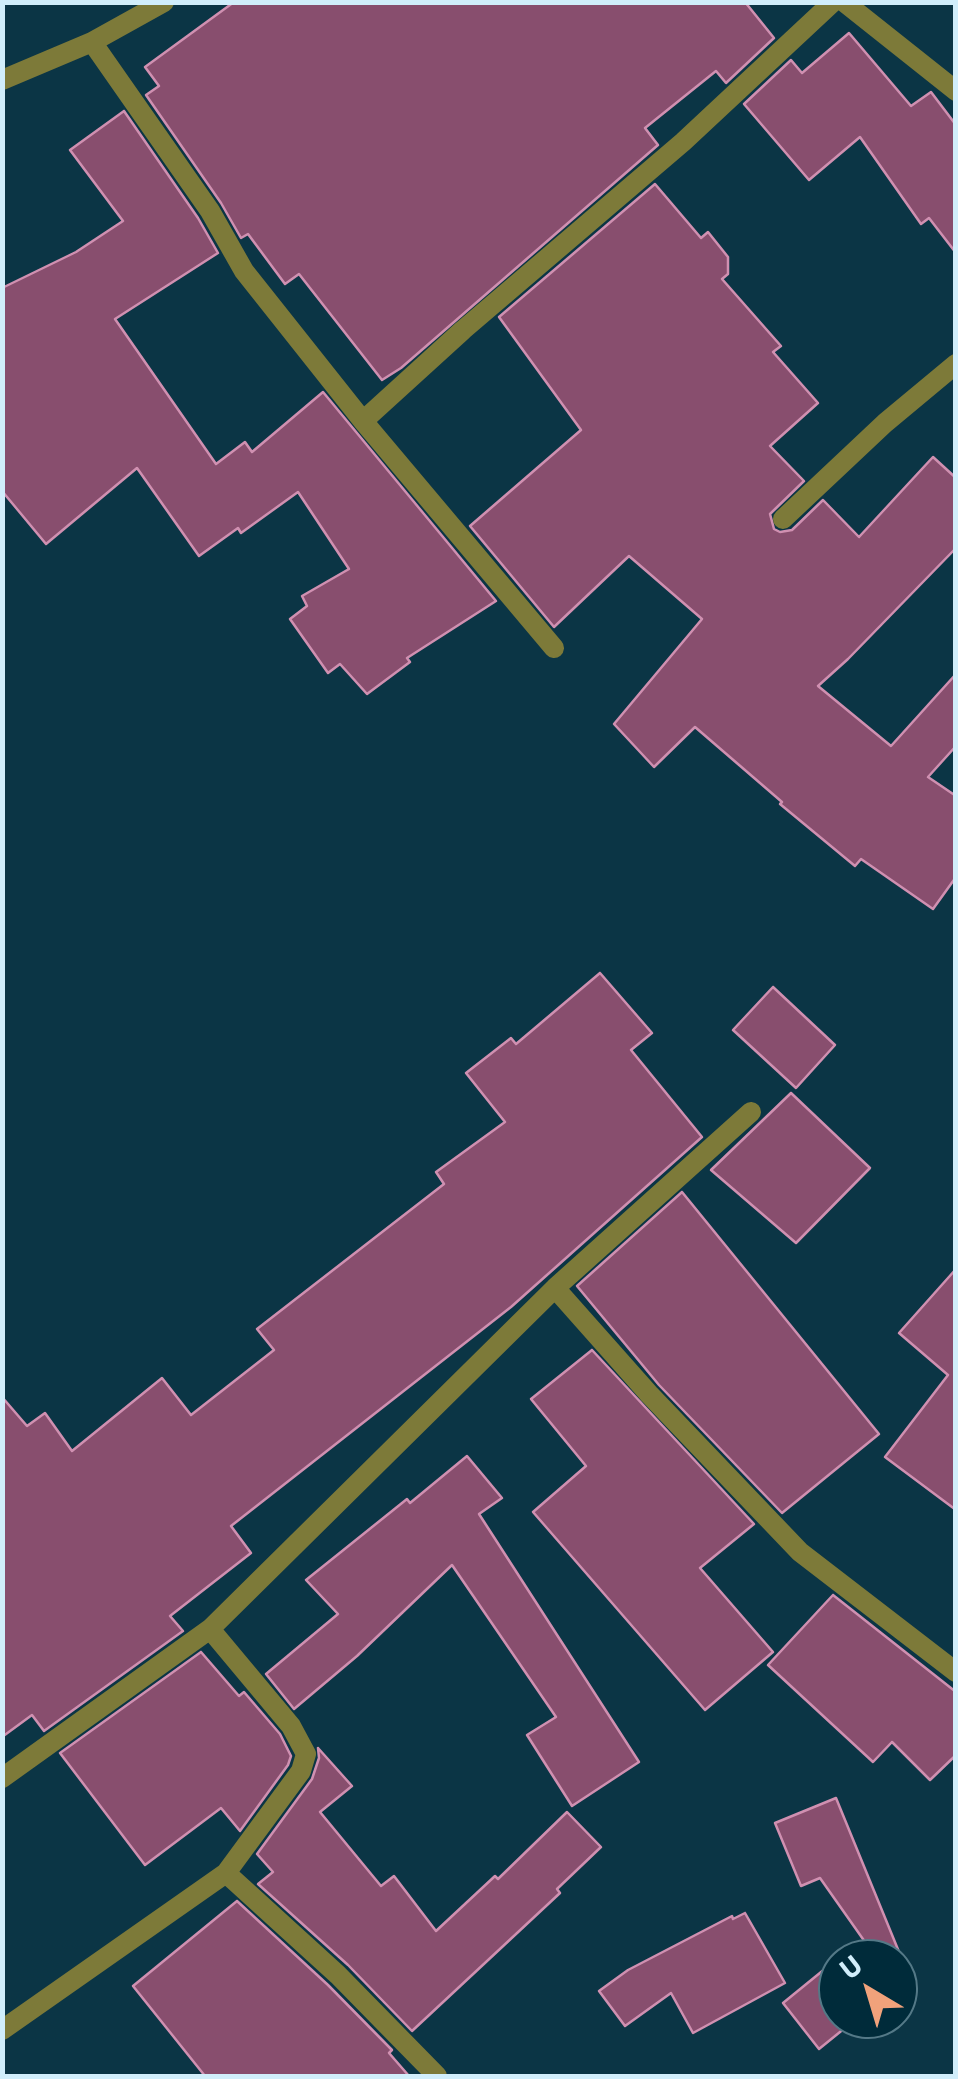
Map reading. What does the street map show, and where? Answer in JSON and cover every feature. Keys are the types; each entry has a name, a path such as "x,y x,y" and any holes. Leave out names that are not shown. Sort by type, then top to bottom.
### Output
{"street":[{"path":"2,80 92,42 164,2"},
{"path":"363,421 463,330 684,142 833,2"},
{"path":"844,2 956,91"},
{"path":"92,42 210,211 244,271 363,421 554,648"},
{"path":"783,519 885,422 956,364"},
{"path":"2,1778 210,1628 555,1288 751,1112"},
{"path":"555,1288 648,1394 800,1552 956,1672"},
{"path":"2,2030 226,1873 301,1770 306,1754 291,1726 210,1628"},
{"path":"226,1873 338,1975 437,2076"}],"building":[{"path":"234,2 745,2 774,38 726,83 716,71 645,128 658,145 401,368 382,380 299,274 285,284 248,234 241,238 146,95 159,86 145,67"},
{"path":"849,33 911,106 931,92 956,125 956,253 929,218 921,224 860,137 809,180 744,104 791,60 802,73"},
{"path":"124,111 218,253 115,319 216,464 245,442 252,452 323,392 496,601 407,658 410,662 367,694 340,664 328,673 290,619 307,606 302,596 349,569 298,492 241,533 238,528 199,556 137,468 46,544 2,491 2,288 76,252 123,221 70,150"},
{"path":"655,184 701,238 708,232 728,257 728,274 722,279 781,346 773,352 818,403 770,446 804,481 770,514 774,529 792,530 823,500 859,537 933,457 956,478 956,548 818,686 891,746 956,674 956,746 928,777 956,796 956,877 933,909 861,859 855,866 695,727 654,767 614,724 702,619 629,556 554,627 470,526 581,430 499,317"},
{"path":"600,973 652,1033 631,1050 702,1137 511,1307 231,1526 251,1553 170,1616 183,1631 44,1731 32,1715 2,1737 2,1397 27,1426 45,1413 72,1451 162,1378 191,1415 274,1350 257,1329 444,1184 436,1172 505,1122 466,1073 511,1038 516,1044"},
{"path":"773,987 835,1045 796,1088 733,1030"},
{"path":"791,1093 870,1168 796,1243 711,1170"},
{"path":"682,1192 879,1434 782,1513 659,1385 577,1286"},
{"path":"956,1269 956,1510 885,1457 948,1375 899,1333"},
{"path":"592,1350 754,1524 700,1568 773,1652 705,1710 533,1512 586,1466 531,1399"},
{"path":"467,1456 502,1498 479,1514 639,1762 572,1806 527,1735 556,1717 452,1565 357,1656 294,1709 266,1674 338,1614 306,1580"},
{"path":"833,1595 956,1692 956,1755 930,1780 892,1742 873,1762 768,1665"},
{"path":"201,1652 239,1696 244,1692 280,1734 291,1756 240,1831 221,1808 145,1865 60,1753"},
{"path":"318,1748 352,1786 320,1812 381,1886 394,1876 436,1931 495,1876 498,1879 567,1812 601,1847 557,1889 560,1893 412,2031 348,1965 258,1884 273,1872 257,1854 312,1779"},
{"path":"836,1798 894,1939 863,1939 820,1878 801,1886 775,1823"},
{"path":"237,1901 392,2050 389,2053 409,2076 205,2076 133,1986"},
{"path":"745,1913 785,1983 693,2033 671,1993 625,2026 599,1991 628,1970"},
{"path":"818,1974 818,2039 831,2039 819,2049 783,2003"}]}
